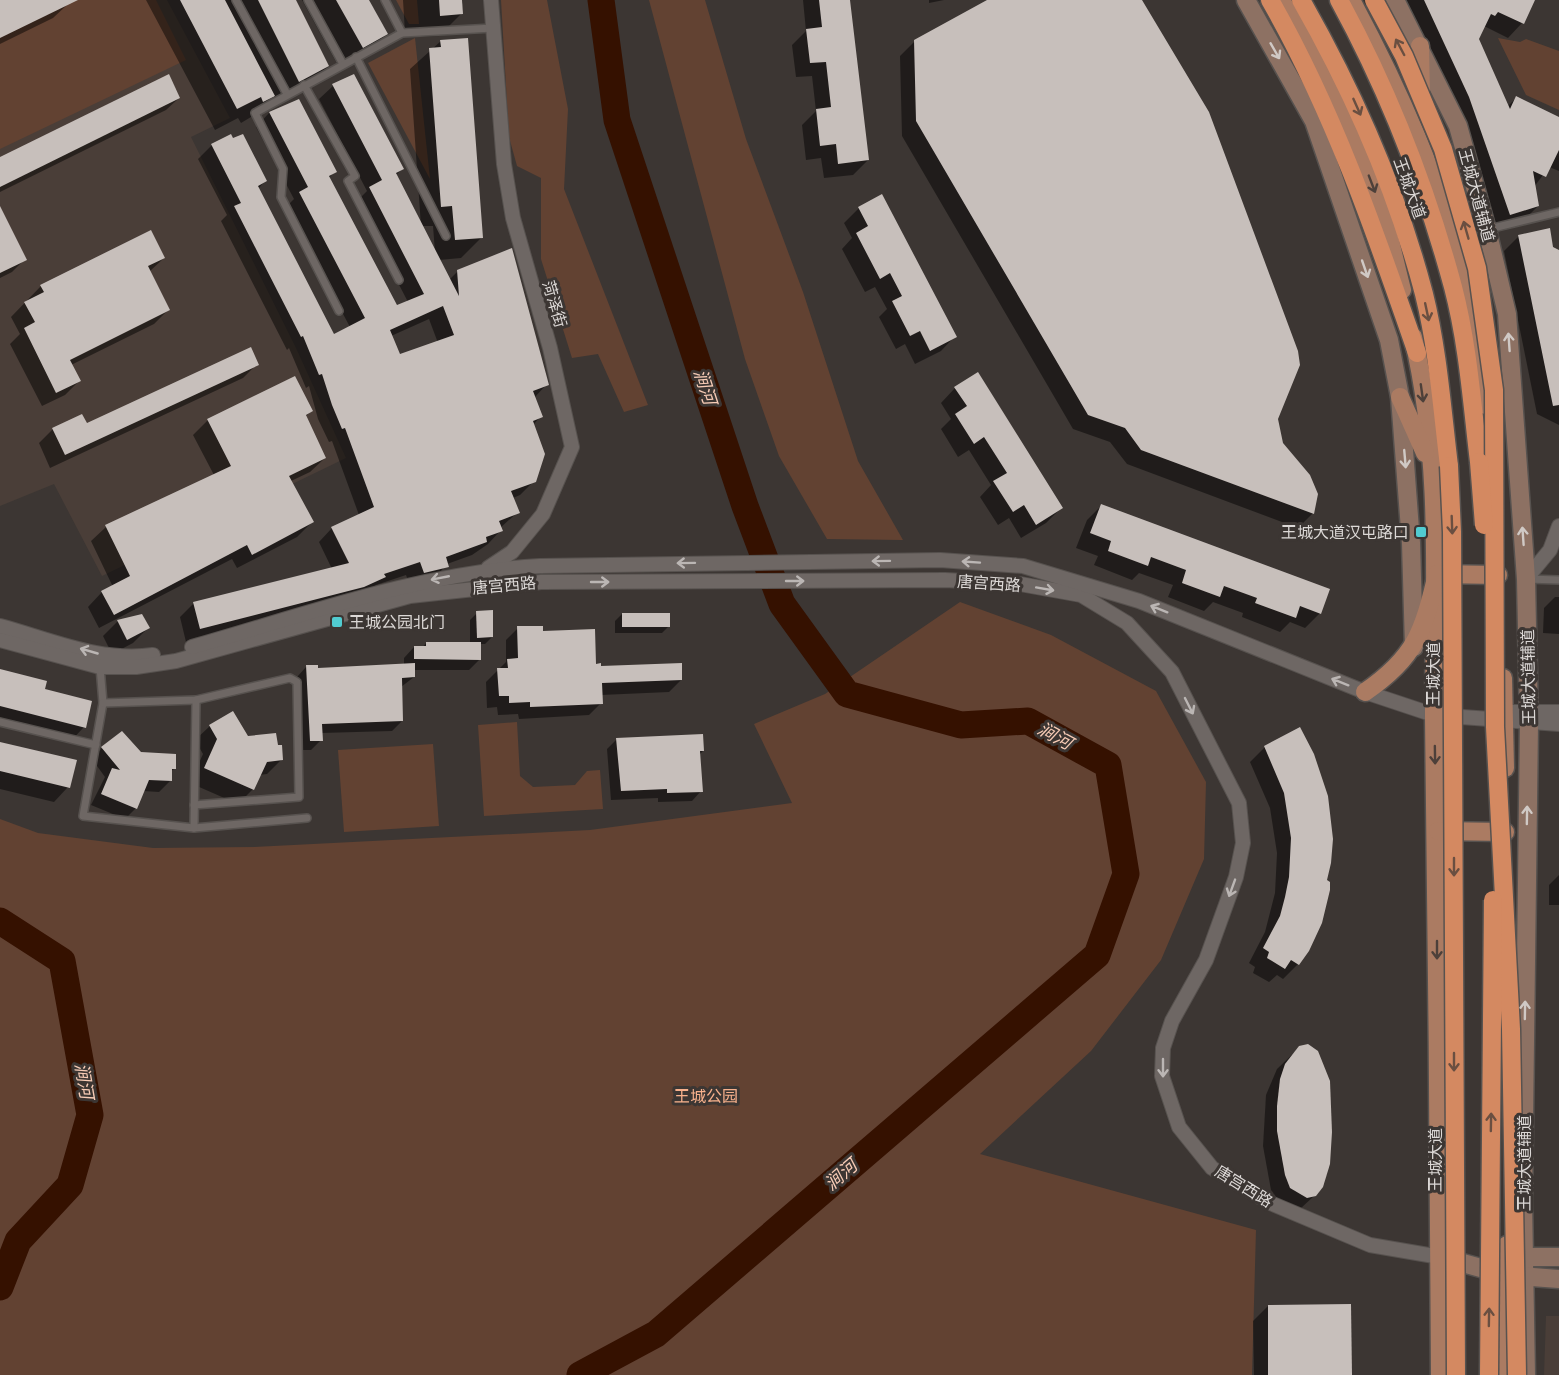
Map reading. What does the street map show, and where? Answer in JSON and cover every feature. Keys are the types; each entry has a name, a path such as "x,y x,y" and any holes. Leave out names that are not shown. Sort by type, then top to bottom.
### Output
{"highway":[{"path":"1270,0 1296,45 1339,137 1417,353"},
{"name":"王城大道","path":"1301,0 1359,109 1402,225 1424,294 1433,336 1449,466 1452,532 1456,1375"},
{"name":"王城大道","path":"1339,0 1393,110 1433,223 1453,289 1469,377 1479,462 1501,720 1489,1375"},
{"path":"1374,0 1404,56 1443,149 1477,268 1494,390 1511,1029 1517,1375"}],"main road":[{"path":"1246,0 1314,121 1389,340 1400,397 1411,543 1414,648"},
{"path":"1281,0 1341,114 1372,184 1387,227 1417,353 1433,472 1437,574 1434,715 1437,831 1440,1375"},
{"path":"1351,0 1383,60 1423,157 1465,275 1485,390 1498,575 1505,832 1506,1116 1512,1263 1505,1375"},
{"name":"王城大道辅道","path":"1395,0 1458,126 1487,230 1507,314 1526,579 1528,718 1523,1201 1512,1263"},
{"path":"1420,46 1423,157"},
{"path":"1400,397 1433,472"},
{"path":"1437,574 1498,575"},
{"path":"1365,692 1390,675 1414,648 1429,609 1437,574"},
{"path":"1437,831 1505,832"},
{"path":"1506,1116 1523,1201"},
{"name":"唐宫西路","path":"1440,1257 1512,1263 1559,1257"},
{"name":"唐宫西路","path":"1512,1263 1526,1279 1559,1279"},
{"path":"1526,1279 1526,1375"}],"street":[{"name":"菏泽街","path":"485,569 513,552 543,514 572,447 550,348 513,218 504,164 491,0"},
{"path":"1526,579 1550,550 1559,526"},
{"name":"唐宫西路","path":"0,626 105,655 138,658 176,652 405,585 485,569 540,566 940,560 1023,566 1120,595 1365,692 1434,715"},
{"path":"484,587 485,569"},
{"name":"唐宫西路","path":"0,640 100,667 136,667 176,661 410,596 541,582 945,580 1020,584 1081,595 1127,623 1172,672 1239,803 1243,843 1236,876 1206,960 1172,1021 1163,1047 1162,1076 1179,1127 1212,1168 1268,1202 1370,1245 1440,1257"},
{"path":"1434,715 1501,720 1559,712"},
{"path":"1528,718 1559,724"}],"lane":[{"path":"236,0 287,94"},
{"path":"308,0 343,64"},
{"path":"385,0 402,33"},
{"path":"339,311 281,197 283,169 255,113 402,33 493,28"},
{"path":"356,57 446,236"},
{"path":"304,85 355,176 348,181 399,280"},
{"path":"1487,230 1559,212"},
{"path":"1526,579 1559,580"},
{"path":"100,667 104,703 83,816 194,828 307,818"},
{"path":"104,703 196,700 290,678 297,682 299,797 194,805"},
{"path":"194,828 196,700"},
{"path":"0,722 96,745"}],"shaded area":[{"path":"0,0 167,0 230,118 191,137 296,348 346,458 102,576 54,484 0,506"},
{"path":"1546,1316 1559,1316 1559,1375 1544,1375"}],"green space":[{"path":"0,0 156,0 186,60 0,149"},
{"path":"396,0 417,0 419,24 409,24"},
{"path":"501,0 547,0 568,109 564,189 648,405 624,412 598,354 572,358 541,259 541,178 517,166 509,137"},
{"path":"649,0 705,0 746,139 803,292 858,461 903,540 827,539 779,456 745,359"},
{"path":"415,38 430,179 368,63"},
{"path":"1498,38 1520,42 1526,39 1559,51 1559,110 1526,95"},
{"name":"王城公园","path":"960,602 1051,635 1156,691 1206,782 1204,859 1161,960 1091,1051 980,1154 1256,1230 1252,1375 0,1375 0,819 38,833 153,848 254,847 590,830 792,803 754,724 825,694"},
{"path":"517,722 520,776 533,787 575,785 587,771 600,770 603,809 484,816 478,725"},
{"path":"433,744 439,826 344,832 338,750"}],"building":[{"path":"0,0 78,0 0,38"},
{"path":"180,0 225,0 275,96 263,102 261,97 237,109"},
{"path":"258,0 296,0 329,66 299,82"},
{"path":"336,0 369,0 388,34 363,48"},
{"path":"439,0 462,0 463,14 440,16"},
{"path":"819,0 850,0 869,160 838,164 836,144 820,146 816,109 831,107 826,62 810,63 806,29 822,27"},
{"path":"987,0 1142,0 1209,112 1298,351 1300,365 1278,419 1283,443 1310,475 1318,494 1314,514 1141,450 1125,428 1088,415 916,121 914,40"},
{"path":"1424,0 1535,0 1524,24 1498,12 1495,16 1491,14 1479,39 1510,109 1516,96 1559,117 1559,150 1546,177 1533,171 1539,206 1510,215 1469,97"},
{"path":"468,38 483,238 455,240 452,206 441,207 429,48 441,47 440,40"},
{"path":"169,74 180,98 0,187 0,157"},
{"path":"354,74 404,169 396,173 459,296 457,270 512,248 549,385 533,391 543,417 533,421 545,454 536,482 511,491 520,513 499,521 503,531 486,537 487,542 446,557 449,567 424,573 420,562 384,574 386,577 364,587 200,629 193,602 349,563 331,527 374,507 345,428 342,429 332,405 322,374 319,375 303,336 301,337 234,206 241,203 211,144 231,134 233,138 243,134 267,181 258,186 334,334 365,318 299,192 308,187 269,112 299,99 337,172 329,176 397,305 424,294 369,187 382,180 332,84","holes":["443,306 454,335 400,354 390,330"]},
{"path":"882,194 957,337 930,351 920,331 910,336 892,301 902,296 890,273 880,279 856,233 868,226 858,207"},
{"path":"0,206 27,260 0,273"},
{"path":"1550,228 1553,247 1559,250 1559,405 1553,406 1518,235"},
{"path":"151,230 165,258 148,266 170,310 70,360 81,381 56,393 24,328 35,322 24,302 44,292 40,285"},
{"path":"251,347 259,365 65,455 52,428 82,414 87,423"},
{"path":"978,372 1063,508 1036,525 1024,505 1013,512 993,481 1007,473 984,437 974,444 955,414 967,406 954,387"},
{"path":"295,376 313,411 306,415 326,458 289,476 314,522 252,555 247,545 114,615 101,591 130,576 105,525 231,466 207,419"},
{"path":"1101,504 1330,589 1321,614 1300,606 1296,618 1255,603 1257,598 1224,586 1220,597 1182,583 1186,570 1151,557 1148,566 1108,551 1111,541 1090,533"},
{"path":"493,610 493,637 477,638 476,611"},
{"path":"622,613 670,613 670,627 622,627"},
{"path":"142,614 150,628 127,640 117,620"},
{"path":"517,626 543,626 543,631 595,629 596,664 601,663 601,666 682,663 682,680 602,683 603,704 530,707 530,702 509,703 509,696 499,696 497,668 508,668 507,659 518,658"},
{"path":"426,642 481,642 481,660 414,659 414,646 426,646"},
{"path":"415,663 415,677 402,678 403,721 322,724 323,741 310,741 306,665 318,665 318,668"},
{"path":"0,669 47,681 45,689 92,701 86,728 0,706"},
{"path":"233,711 248,736 276,733 278,745 282,745 283,760 267,762 254,790 204,768 217,739 209,725"},
{"path":"1300,727 1314,754 1328,796 1333,839 1327,880 1330,882 1330,890 1322,923 1309,951 1299,965 1291,960 1285,969 1267,958 1269,952 1263,948 1280,916 1285,897 1289,877 1291,838 1284,793 1264,746"},
{"path":"122,731 141,752 176,754 176,769 172,769 172,781 149,780 137,809 101,794 112,768 120,770 101,747"},
{"path":"703,734 704,751 700,751 703,792 667,793 667,789 621,791 616,738"},
{"path":"0,742 77,760 70,788 0,771"},
{"path":"1308,1044 1318,1051 1330,1081 1332,1132 1330,1164 1323,1187 1316,1196 1307,1198 1290,1188 1285,1175 1277,1131 1277,1106 1280,1079 1285,1064 1299,1046"},
{"path":"1351,1304 1352,1375 1268,1375 1268,1305"}],"waterway":[{"name":"涧河","path":"580,1375 656,1334 1097,955 1126,874 1108,765 1028,721 961,725 847,694 782,604 745,506 617,120 601,0"},
{"name":"涧河","path":"0,921 62,961 90,1115 70,1185 18,1241 0,1287"}],"place":[{"name":"王城大道汉屯路口","path":"1421,532"},
{"name":"王城公园北门","path":"337,622"}]}
